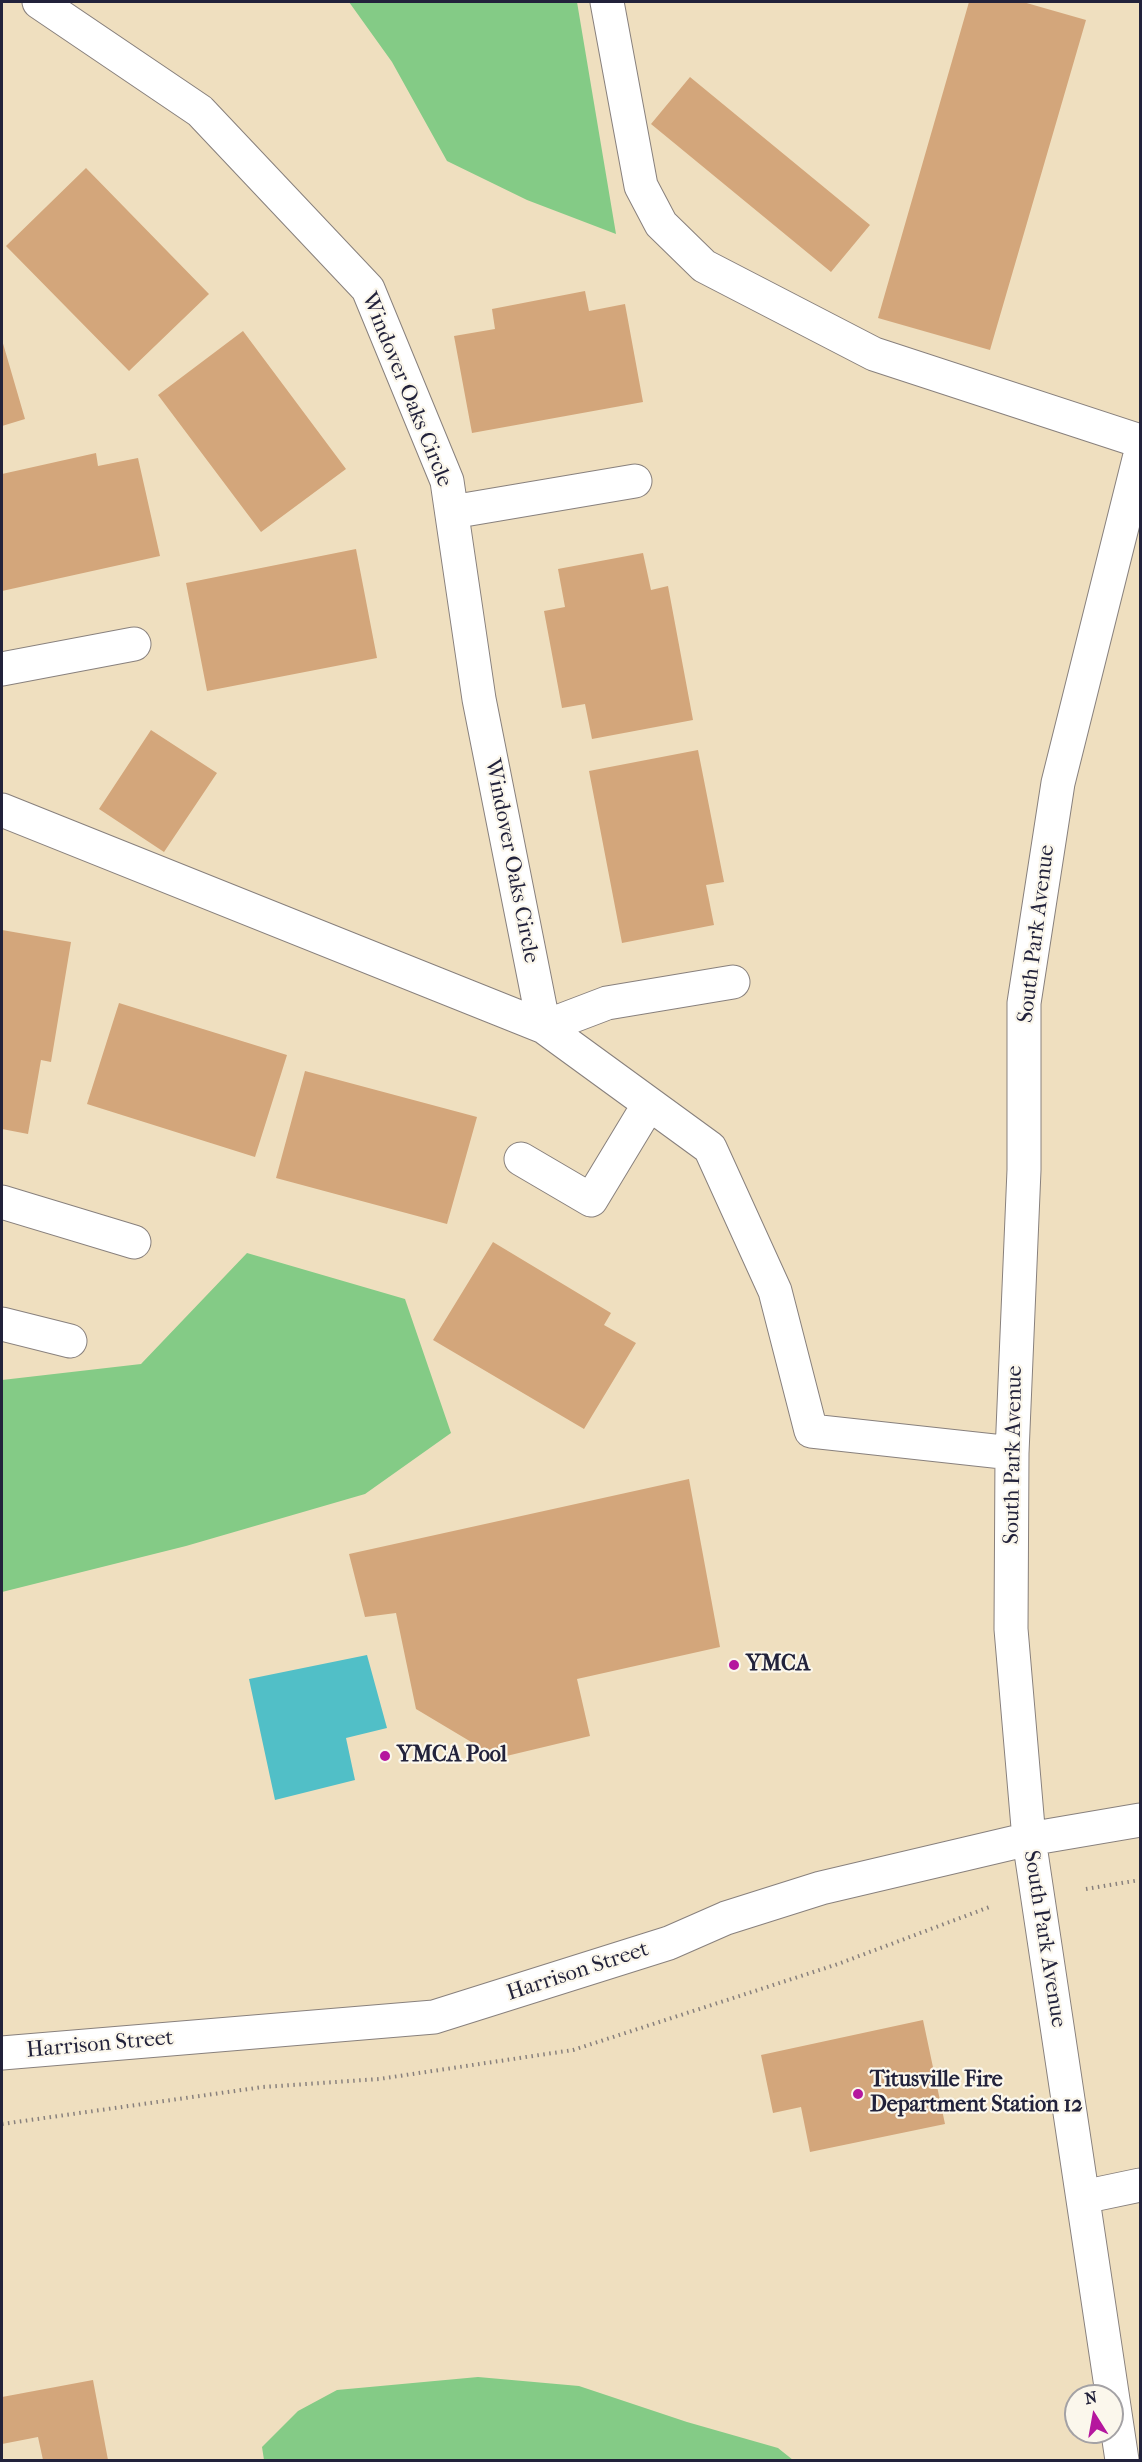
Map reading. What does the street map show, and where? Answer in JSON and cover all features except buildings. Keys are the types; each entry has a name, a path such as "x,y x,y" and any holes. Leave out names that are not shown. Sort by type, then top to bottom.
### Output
{"street":[{"name":"Windover Oaks Circle","path":"39,2 200,111 368,289 447,481 479,699 544,1027"},
{"path":"607,2 640,186 661,224 704,266 874,354 1140,441"},
{"name":"South Park Avenue","path":"1122,2460 1029,1839 1011,1629 1012,1453 1024,1170 1024,1003 1058,783 1140,455"},
{"path":"452,512 635,481"},
{"path":"2,669 134,644"},
{"path":"2,810 544,1027 710,1148 775,1291 811,1431 1012,1453"},
{"path":"544,1027 607,1003 733,982"},
{"path":"521,1159 591,1200 649,1104"},
{"path":"2,1202 134,1242"},
{"path":"2,1324 70,1341"},
{"name":"Harrison Street","path":"2,2053 434,2017 669,1943 726,1918 821,1888 1029,1839 1140,1820"},
{"path":"1083,2197 1140,2185"}],"path":[{"path":"1086,1889 1140,1880"},
{"path":"2,2124 263,2087 379,2079 573,2050 838,1964 992,1906"}],"green space":[{"path":"349,2 577,2 616,234 527,200 447,161 392,62"},
{"path":"247,1253 405,1299 451,1433 365,1494 186,1546 2,1592 2,1380 141,1364"},
{"path":"478,2377 579,2386 687,2422 778,2448 793,2460 264,2460 262,2447 298,2411 337,2390"}],"water":[{"path":"367,1655 387,1728 346,1738 355,1780 275,1800 249,1679"}],"place":[{"name":"YMCA","path":"734,1665"},
{"name":"YMCA Pool","path":"385,1756"},
{"name":"Titusville Fire Department Station 12","path":"858,2094"}]}
